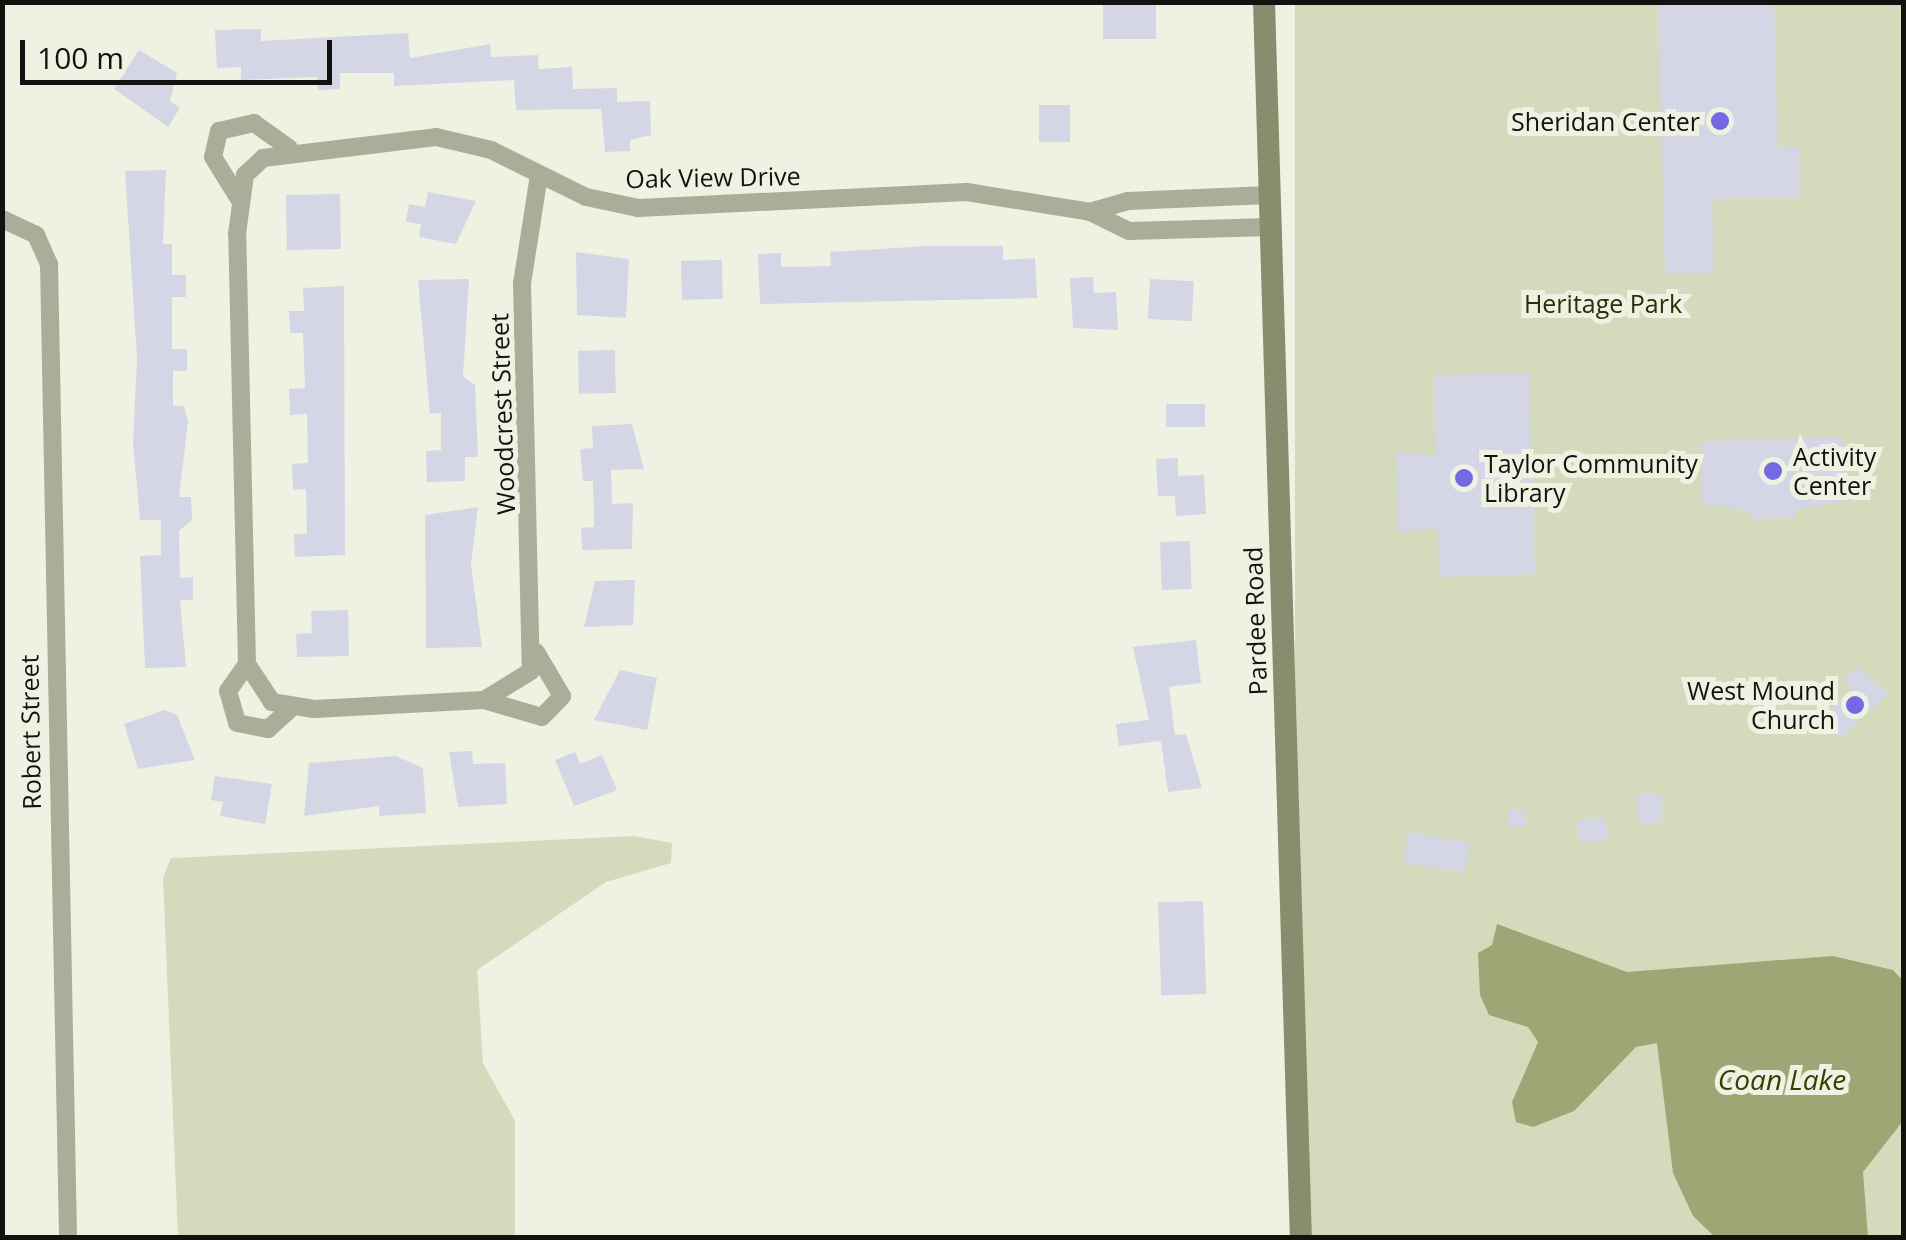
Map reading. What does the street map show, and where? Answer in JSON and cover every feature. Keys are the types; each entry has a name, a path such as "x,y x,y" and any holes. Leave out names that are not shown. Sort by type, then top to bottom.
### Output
{"main road":[{"name":"Pardee Road","path":"1264,2 1301,1238"}],"street":[{"path":"247,664 238,199 213,157 219,131 254,123 288,148"},
{"name":"Oak View Drive","path":"288,148 436,137 638,208 967,192 1090,212 1129,230 1270,228"},
{"path":"238,199 262,158 288,148"},
{"name":"Woodcrest Street","path":"291,708 268,729 237,723 228,691 247,664 264,694 291,708 484,700 542,718 562,696 536,652 522,283 540,175"},
{"name":"Oak View Drive","path":"1090,212 1128,201 1269,195"},
{"name":"Robert Street","path":"2,219 31,231 48,264 68,1238"},
{"path":"484,700 517,686 536,652"}],"green space":[{"name":"Heritage Park","path":"1295,3 1903,3 1903,1237 1295,1237"},
{"path":"634,836 672,843 671,863 606,882 477,970 483,1063 515,1121 515,1237 178,1237 163,878 171,858"}],"water":[{"name":"Coan Lake","path":"1497,924 1627,972 1833,956 1893,970 1903,981 1903,1121 1863,1172 1868,1237 1715,1237 1693,1216 1673,1173 1657,1043 1636,1047 1574,1111 1533,1127 1516,1122 1512,1102 1538,1042 1528,1027 1489,1015 1480,995 1478,953 1492,945"}],"building":[{"path":"1103,2 1156,2 1156,39 1103,39"},
{"name":"Sheridan Center","path":"1658,2 1774,2 1778,148 1799,147 1800,197 1712,199 1714,273 1665,274"},
{"path":"261,29 261,41 408,33 410,58 490,44 491,57 538,55 539,69 572,67 573,89 617,88 617,102 650,101 651,135 630,140 630,151 605,152 601,109 516,110 514,80 394,86 394,73 340,73 340,89 318,90 317,77 241,80 241,67 217,68 215,30"},
{"path":"139,50 177,73 170,101 180,108 168,127 114,89"},
{"path":"1039,105 1070,105 1070,142 1039,142"},
{"path":"166,170 163,244 172,244 172,275 186,275 186,297 172,297 172,349 187,349 187,371 173,371 173,406 184,406 188,422 179,497 191,497 192,520 179,531 180,578 193,577 193,600 180,600 186,667 145,668 140,556 161,555 161,520 140,520 133,444 137,358 125,171"},
{"path":"428,192 476,201 456,244 419,237 421,224 406,222 409,204 425,207"},
{"path":"340,194 341,249 287,250 286,195"},
{"path":"1003,246 1003,260 1035,258 1037,298 760,304 758,254 781,253 781,267 831,266 830,252"},
{"path":"576,252 629,259 626,318 577,315"},
{"path":"722,260 723,299 682,300 681,261"},
{"path":"1093,277 1094,293 1116,292 1118,330 1073,328 1070,278"},
{"path":"469,279 463,377 475,385 478,457 465,457 465,481 427,482 426,451 441,450 441,413 430,414 418,280"},
{"path":"1150,279 1194,281 1192,321 1148,319"},
{"path":"344,286 345,555 295,557 294,534 307,534 306,489 293,490 292,464 308,463 307,414 290,415 289,389 305,388 303,333 290,333 289,311 304,311 303,288"},
{"path":"615,350 616,393 579,394 578,351"},
{"name":"Taylor Community Library","path":"1529,373 1535,574 1439,577 1438,528 1398,533 1396,452 1436,455 1434,375"},
{"path":"1166,404 1205,404 1205,427 1166,427"},
{"path":"632,424 644,469 611,470 612,504 633,503 632,549 582,550 581,528 594,527 593,481 583,481 580,449 593,448 592,426"},
{"name":"Activity Center","path":"1843,437 1845,501 1796,510 1796,518 1752,519 1752,511 1702,504 1701,441"},
{"path":"1178,458 1178,476 1204,475 1206,514 1176,516 1175,496 1158,496 1156,459"},
{"path":"478,507 471,565 482,647 426,648 425,515"},
{"path":"1190,541 1192,589 1162,590 1160,542"},
{"path":"635,580 633,625 584,627 595,581"},
{"path":"348,610 349,656 297,657 296,634 312,633 311,611"},
{"path":"1196,640 1201,683 1169,687 1175,735 1186,734 1202,788 1168,792 1161,741 1119,746 1116,724 1149,720 1133,647"},
{"name":"West Mound Church","path":"1857,666 1889,694 1840,738 1821,717 1852,689 1843,679"},
{"path":"620,670 657,678 647,730 594,720"},
{"path":"165,710 177,715 195,760 138,769 124,724"},
{"path":"472,751 473,764 505,763 507,804 458,807 449,752"},
{"path":"575,752 580,764 602,755 617,790 574,806 555,760"},
{"path":"396,756 423,768 426,813 379,816 379,806 304,816 309,763"},
{"path":"215,776 272,784 265,824 220,816 223,802 211,800"},
{"path":"1638,794 1662,794 1662,824 1638,824"},
{"path":"1508,810 1525,810 1525,827 1508,827"},
{"path":"1606,818 1607,840 1579,841 1578,819"},
{"path":"1408,832 1470,842 1465,873 1403,863"},
{"path":"1203,901 1206,994 1161,996 1158,903"}],"place":[{"name":"Sheridan Center","path":"1720,121"},
{"name":"Activity Center","path":"1773,471"},
{"name":"Taylor Community Library","path":"1464,478"},
{"name":"West Mound Church","path":"1855,705"}]}
